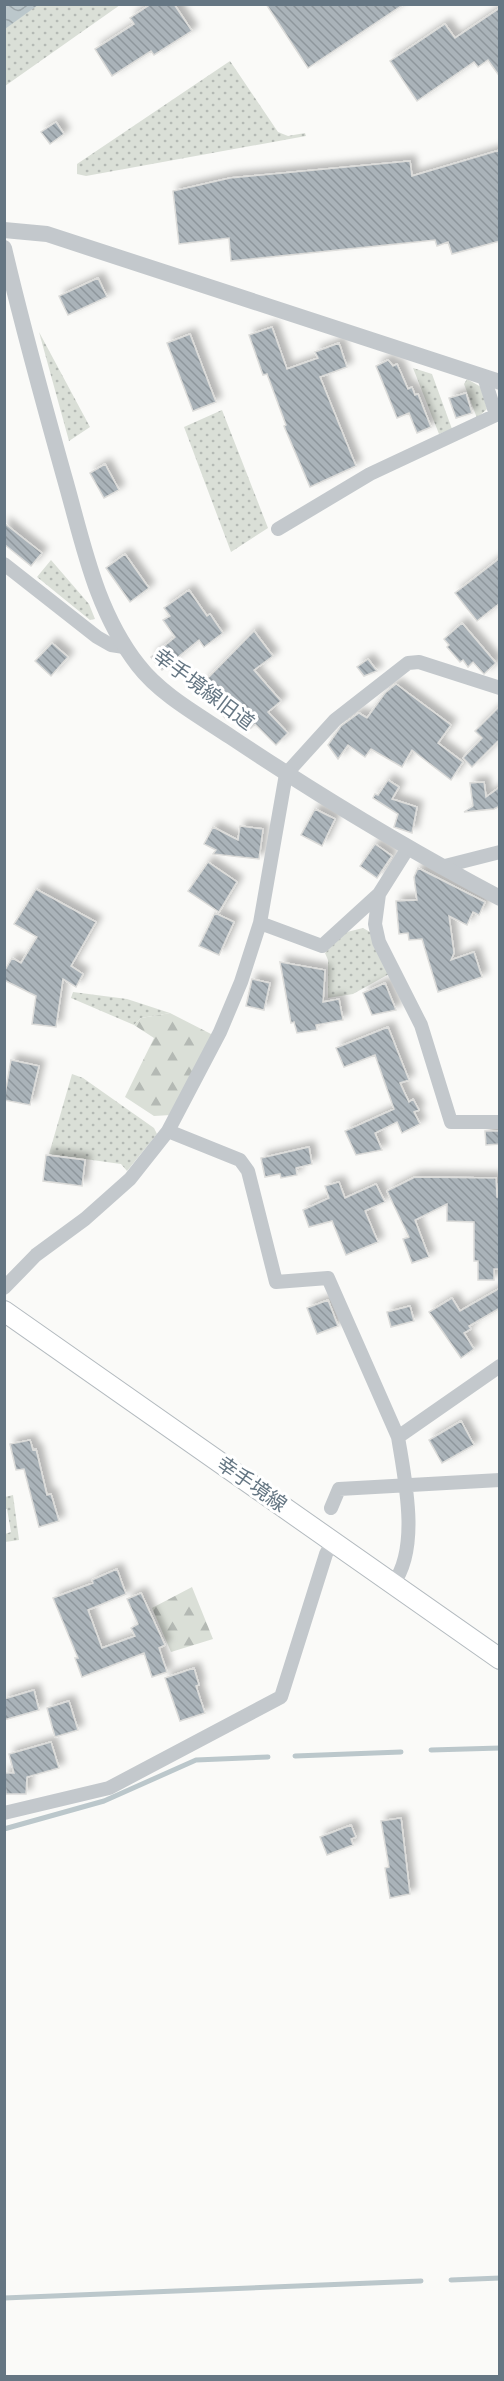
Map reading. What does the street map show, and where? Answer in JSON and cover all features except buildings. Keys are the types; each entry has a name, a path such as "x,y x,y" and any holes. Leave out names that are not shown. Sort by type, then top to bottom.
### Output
{"main road":[{"name":"幸手境線","path":"4,1311 500,1659"}],"street":[{"path":"4,230 47,234 492,379 498,415 370,474 278,529"},
{"name":"幸手境線旧道","path":"4,248 44,404 97,591 112,628 124,647 155,682 286,774 408,848 500,898"},
{"path":"4,564 97,637 111,645 124,647"},
{"path":"4,1288 36,1255 85,1219 130,1179 168,1131 224,1021 241,982 260,923 286,774 335,720 408,663 419,662 500,688"},
{"path":"260,923 322,946 379,894 408,848"},
{"path":"441,867 500,852"},
{"path":"379,894 375,924 379,942 421,1025 451,1122 500,1122"},
{"path":"168,1131 240,1160 248,1171 276,1282 328,1278 398,1437 406,1485 406,1561 393,1584"},
{"path":"398,1437 500,1366"},
{"path":"331,1508 339,1489 500,1480"},
{"path":"4,1813 109,1788 281,1697 326,1554 333,1541"}],"green space":[{"path":"37,5 120,5 5,86 4,29"},
{"path":"230,61 278,132 288,136 305,133 306,136 86,176 77,174 77,164"},
{"path":"39,332 90,427 69,441"},
{"path":"413,368 432,374 452,429 439,434"},
{"path":"467,379 481,387 487,409 477,418 464,384"},
{"path":"222,410 268,528 231,552 184,427"},
{"path":"51,560 89,604 95,619 90,620 37,577"},
{"path":"363,928 370,932 389,974 353,994 328,998 328,960 325,953 343,933"},
{"path":"73,992 127,999 170,1013 141,1018 134,1025 71,998"},
{"path":"170,1013 213,1035 171,1115 154,1116 125,1097 154,1038 134,1025 141,1018"},
{"path":"72,1074 83,1078 154,1128 157,1134 127,1171 121,1164 49,1154"},
{"path":"13,1495 19,1540 5,1542 5,1534 11,1532 7,1509 5,1509 5,1497"},
{"path":"192,1587 213,1639 171,1652 152,1608"}],"water":[{"path":"5,4 38,4 38,5 5,29"}],"waterway":[{"path":"431,1750 500,1748"},
{"path":"295,1756 401,1752"},
{"path":"4,1829 104,1801 196,1760 268,1757"},
{"path":"451,2280 500,2278"},
{"path":"4,2298 421,2281"}]}
